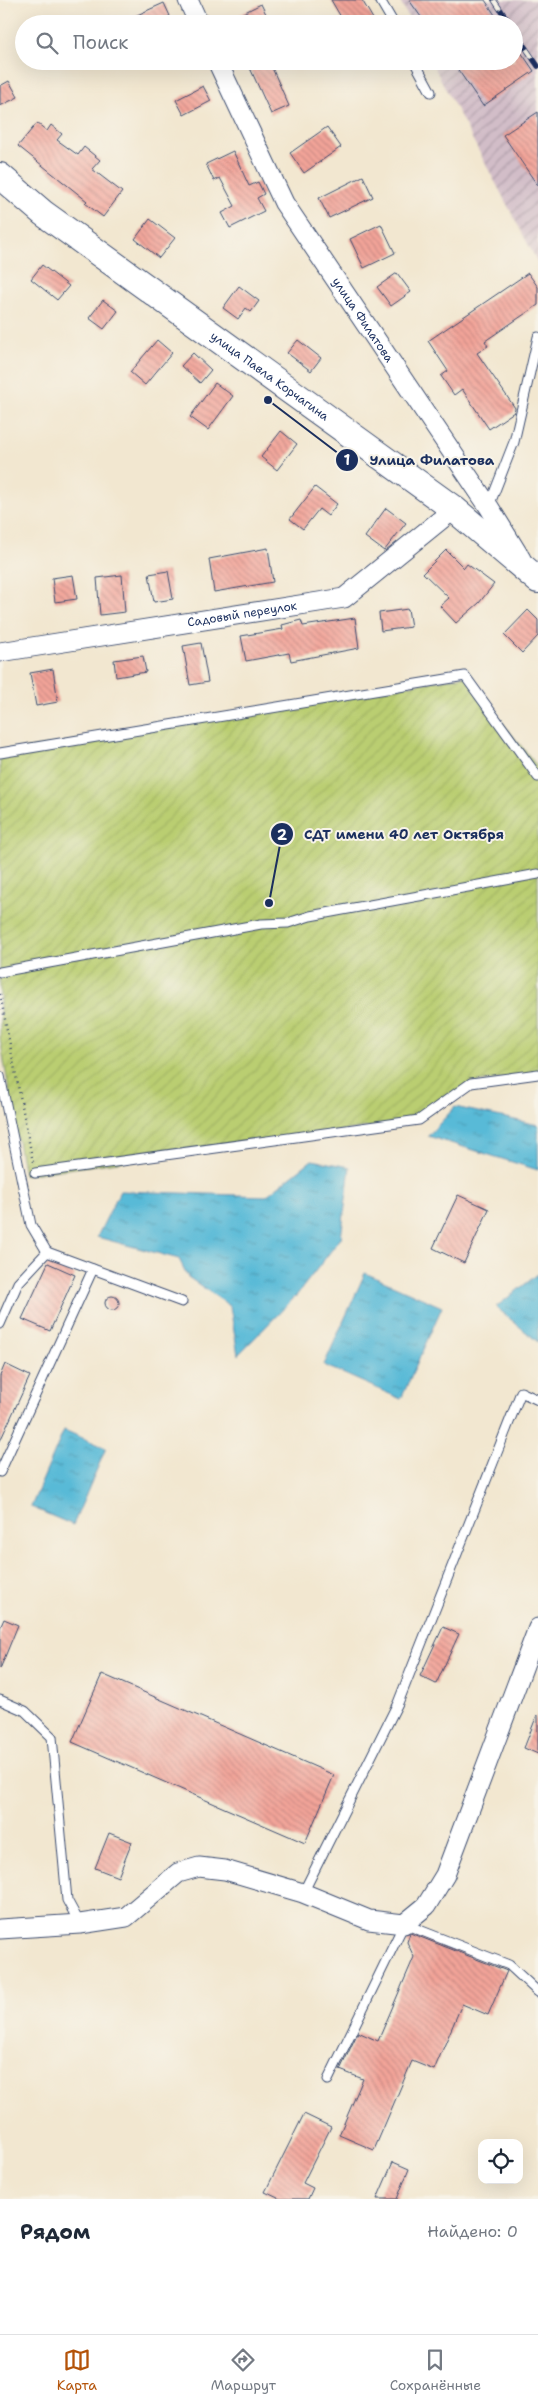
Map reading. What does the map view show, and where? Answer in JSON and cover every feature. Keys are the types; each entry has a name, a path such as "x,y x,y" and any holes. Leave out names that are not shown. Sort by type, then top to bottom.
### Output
{"main road":[{"name":"улица Павла Корчагина","path":"0,176 43,213 470,505 532,574"}],"street":[{"path":"188,0 195,15"},
{"name":"улица Филатова","path":"221,70 284,203 470,505"},
{"name":"Садовый переулок","path":"0,652 344,598 470,505"},
{"path":"0,1929 80,1924 126,1917 178,1873 199,1867 225,1870 304,1893 369,1920 404,1924 426,1906 445,1875 538,1628"}],"lane":[{"path":"380,0 389,15"},
{"path":"419,70 431,92"},
{"path":"470,505 514,442 538,337"},
{"path":"0,752 465,676 538,777"},
{"path":"0,972 261,924 288,923 310,916 538,874"},
{"path":"35,1174 419,1120 471,1084 538,1074"},
{"path":"0,1076 31,1225 47,1252 182,1302"},
{"path":"0,1324 18,1283 47,1252"},
{"path":"0,1472 93,1269"},
{"path":"304,1893 398,1703 521,1392 538,1400"},
{"path":"0,1700 25,1711 52,1737 67,1900 80,1924"},
{"path":"328,2080 404,1924 509,1965 538,1992"}],"path":[{"path":"0,994 35,1174"}],"shaded area":[{"path":"399,0 538,0 538,263 436,70 523,70 523,15 407,15"}],"green space":[{"path":"465,676 538,767 538,1074 471,1083 419,1120 24,1175 0,1039 0,753"}],"water":[{"path":"455,1107 538,1125 538,1170 428,1136"},
{"path":"312,1160 350,1167 341,1238 296,1296 238,1355 230,1306 188,1277 179,1259 97,1237 120,1191 266,1196"},
{"path":"365,1273 442,1307 401,1399 324,1365"},
{"path":"538,1274 538,1342 496,1307"},
{"path":"64,1430 106,1448 73,1525 31,1507"}],"building":[{"path":"331,0 362,0 371,15 340,15"},
{"path":"409,0 485,0 495,15 420,15"},
{"path":"164,3 170,15 137,15"},
{"path":"261,4 266,15 239,15"},
{"path":"523,55 534,71 483,106 458,70 523,70"},
{"path":"251,70 273,70 289,106 271,114"},
{"path":"9,81 18,97 0,106 0,86"},
{"path":"203,86 211,101 184,115 176,100"},
{"path":"538,112 538,186 503,135"},
{"path":"37,123 47,131 51,125 62,134 57,140 78,155 84,147 100,160 92,169 122,192 103,217 85,203 87,201 18,146"},
{"path":"327,127 341,147 304,173 290,153"},
{"path":"233,151 249,186 258,182 264,194 257,198 264,211 230,228 222,213 235,206 220,178 214,181 206,164"},
{"path":"363,176 373,197 329,218 319,198"},
{"path":"150,219 175,238 159,258 135,239"},
{"path":"381,224 395,253 364,268 350,239"},
{"path":"42,265 69,286 57,300 31,279"},
{"path":"397,273 411,292 391,306 377,287"},
{"path":"528,273 538,287 538,305 485,341 488,346 477,353 515,408 514,412 489,429 462,389 454,395 441,376 448,371 428,341"},
{"path":"239,286 259,301 251,312 246,308 238,319 223,308"},
{"path":"103,300 118,311 104,329 89,318"},
{"path":"157,340 172,353 145,385 130,372"},
{"path":"298,340 321,358 311,371 287,353"},
{"path":"193,353 211,370 200,383 181,366"},
{"path":"215,383 233,396 208,430 190,417"},
{"path":"281,431 297,444 277,470 261,457"},
{"path":"315,487 337,504 328,516 319,509 303,529 290,519"},
{"path":"386,508 406,523 384,551 365,537"},
{"path":"268,548 273,582 214,592 209,559"},
{"path":"446,550 464,568 467,564 494,584 479,603 456,623 440,606 449,598 423,573"},
{"path":"168,571 173,599 154,602 149,574"},
{"path":"73,575 77,599 55,602 52,578"},
{"path":"122,575 125,612 100,615 97,578"},
{"path":"408,609 411,627 381,631 379,613"},
{"path":"528,610 538,620 538,636 522,653 504,635"},
{"path":"355,618 359,648 291,661 289,653 246,661 241,636 283,629 282,625 301,620 303,626"},
{"path":"201,643 208,682 190,685 183,646"},
{"path":"143,656 146,672 116,677 114,660"},
{"path":"53,669 58,702 36,706 30,673"},
{"path":"458,1195 489,1209 464,1263 433,1248"},
{"path":"48,1263 75,1275 50,1331 22,1319"},
{"path":"109,1296 115,1296 119,1303 115,1310 109,1310 105,1306 105,1300"},
{"path":"5,1364 30,1376 0,1441 0,1376"},
{"path":"4,1619 18,1625 0,1669 0,1628"},
{"path":"443,1627 459,1634 436,1684 420,1676"},
{"path":"102,1674 334,1775 305,1843 72,1742"},
{"path":"538,1715 538,1754 524,1748"},
{"path":"109,1833 132,1842 118,1877 95,1868"},
{"path":"410,1933 507,1971 488,2015 462,2004 434,2070 412,2061 374,2150 339,2135 363,2079 340,2070 358,2032 378,2041 414,1957 407,1942"},
{"path":"304,2114 331,2127 303,2183 313,2188 308,2199 280,2199 265,2192"},
{"path":"393,2162 409,2169 397,2199 377,2199"}],"railway":[{"path":"494,0 504,15"},
{"path":"523,44 538,66"}],"place":[{"name":"Улица Филатова","path":"268,400"},
{"name":"СДТ имени 40 лет Октября","path":"269,903"}]}
